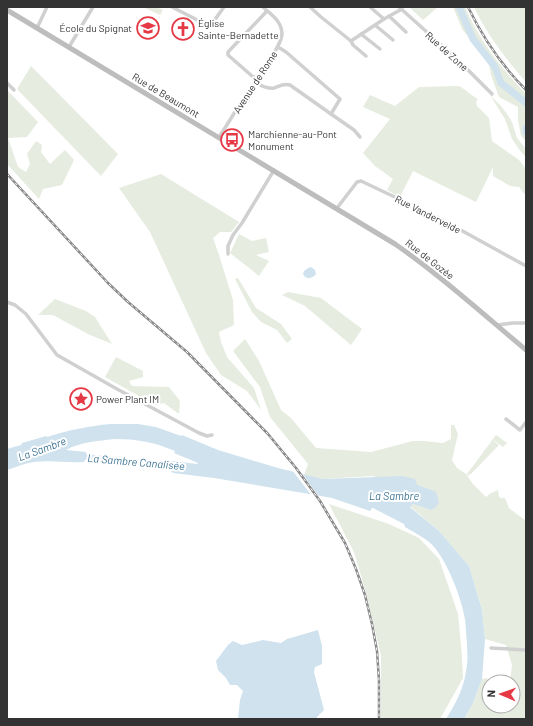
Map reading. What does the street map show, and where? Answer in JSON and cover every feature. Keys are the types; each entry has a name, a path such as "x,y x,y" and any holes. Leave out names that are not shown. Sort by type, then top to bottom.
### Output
{"main road":[{"name":"Rue de Beaumont","path":"7,10 315,195"},
{"name":"Rue de Gozée","path":"315,195 374,230 410,254 526,350"}],"street":[{"path":"37,28 47,7"},
{"path":"69,47 93,7"},
{"path":"173,7 209,26 212,25 224,7"},
{"name":"Avenue de Rome","path":"219,137 278,47 282,36 279,22 263,7"},
{"path":"310,7 351,41 353,45 366,56"},
{"path":"370,7 384,19"},
{"path":"351,41 400,8"},
{"name":"Rue de Zone","path":"400,8 458,60 492,94"},
{"path":"267,11 228,52 228,56 252,76 261,86 272,88 281,84 290,85 354,130 360,137"},
{"path":"389,16 406,32"},
{"path":"375,25 393,40"},
{"path":"361,34 380,49"},
{"path":"278,47 286,52 340,99 331,114"},
{"path":"7,83 14,90"},
{"path":"228,254 228,246 233,235 242,223 274,170"},
{"name":"Rue Vandervelde","path":"337,208 357,182 361,181 439,218 526,266"},
{"path":"7,302 15,305 26,314 57,355 199,433 207,436 212,435"},
{"path":"497,325 526,323"},
{"path":"506,419 520,430 526,422"},
{"path":"491,648 526,650"}],"shaded area":[{"path":"143,7 156,7 163,10 160,15"},
{"path":"409,7 438,7 423,20"},
{"path":"453,7 465,7 477,31 491,53 526,94 526,141 521,136 518,120 518,107 499,97 491,75 489,63 462,29"},
{"path":"474,7 526,7 526,82 497,46"},
{"path":"31,66 118,154 101,176 17,89"},
{"path":"459,86 478,99 476,102 477,106 489,118 492,141 519,160 526,169 526,196 519,187 510,186 493,176 493,167 476,202 413,171 400,197 387,190 393,179 375,166 363,153 390,119 363,107 370,95 395,106 419,87"},
{"path":"7,90 38,122 27,137 8,138 18,167 26,172 30,164 27,154 36,141 42,145 41,152 50,164 65,150 74,160 62,185 43,189 39,199 7,164"},
{"path":"490,95 501,106 512,122 517,138 526,149 526,157 512,139 505,119"},
{"path":"161,174 239,222 231,232 220,232 213,238 233,300 234,325 219,332 227,357 254,388 261,410 247,391 221,375 206,353 150,232 119,188"},
{"path":"239,234 252,241 266,238 269,252 256,255 269,261 259,276 230,253"},
{"path":"238,278 256,308 281,324 292,339 287,343 277,330 261,322 252,312 235,279"},
{"path":"288,292 321,298 362,329 351,345 305,306 282,295"},
{"path":"55,299 86,311 95,317 112,344 88,334 53,315 38,315"},
{"path":"245,339 259,361 281,410 291,418 316,448 371,452 413,441 443,443 451,439 451,425 454,425 458,434 452,460 457,468 466,474 473,484 486,497 498,490 499,497 505,498 509,508 526,521 526,719 464,719 473,703 481,682 481,714 521,714 521,674 511,674 512,665 506,645 485,639 482,610 469,566 439,531 410,506 413,504 431,510 429,489 372,476 323,479 304,475 308,464 270,417 260,387 233,351"},
{"path":"116,357 143,371 143,377 129,381 132,386 169,387 180,401 179,414 164,403 155,405 105,377"},
{"path":"496,435 507,443 503,447 494,440 499,445 468,476 467,474"},
{"path":"329,504 389,524 419,538 439,559 458,614 463,678 440,719 381,719 381,656 367,596 354,552"}],"water":[{"path":"311,267 315,270 316,274 311,278 305,277 303,274 304,271"},
{"path":"111,424 138,424 156,427 181,436 182,435 218,450 278,468 323,479 402,476 415,479 417,485 436,492 439,502 436,507 431,510 413,504 410,507 439,531 469,566 482,610 485,639 482,674 481,674 481,682 473,703 464,719 446,719 460,693 466,672 467,643 465,619 461,601 450,573 440,555 429,542 405,527 404,524 373,508 370,511 332,498 214,478 173,473 169,469 85,460 84,462 34,462 7,470 7,449 46,436","holes":["114,439 138,440 160,445 175,451 174,453 198,463 172,461 170,463 86,454 86,452 66,450 89,442"]},
{"path":"318,630 322,646 322,664 315,667 314,672 324,710 317,717 317,719 238,719 240,700 243,691 237,685 230,685 226,678 218,670 216,661 228,645 233,641 242,645 263,640 281,643 287,639"}],"pier":[{"path":"292,470 301,472 320,498 312,496"}],"waterway":[{"path":"459,7 473,39 495,67 501,83 526,103"}],"railway":[{"path":"468,7 480,30 494,51 526,90"},
{"path":"7,174 108,283 187,352 268,434 296,468 320,501 345,543 365,595 377,651 379,719"}],"place":[{"name":"École du Spignat","path":"148,28"},
{"name":"Église Sainte-Bernadette","path":"183,29"},
{"name":"Marchienne-au-Pont Monument","path":"232,140"},
{"name":"Power Plant IM","path":"81,399"}],"water label":[{"name":"La Sambre","path":"42,449"},
{"name":"La Sambre Canalisée","path":"136,462"},
{"name":"La Sambre","path":"394,496"}]}
